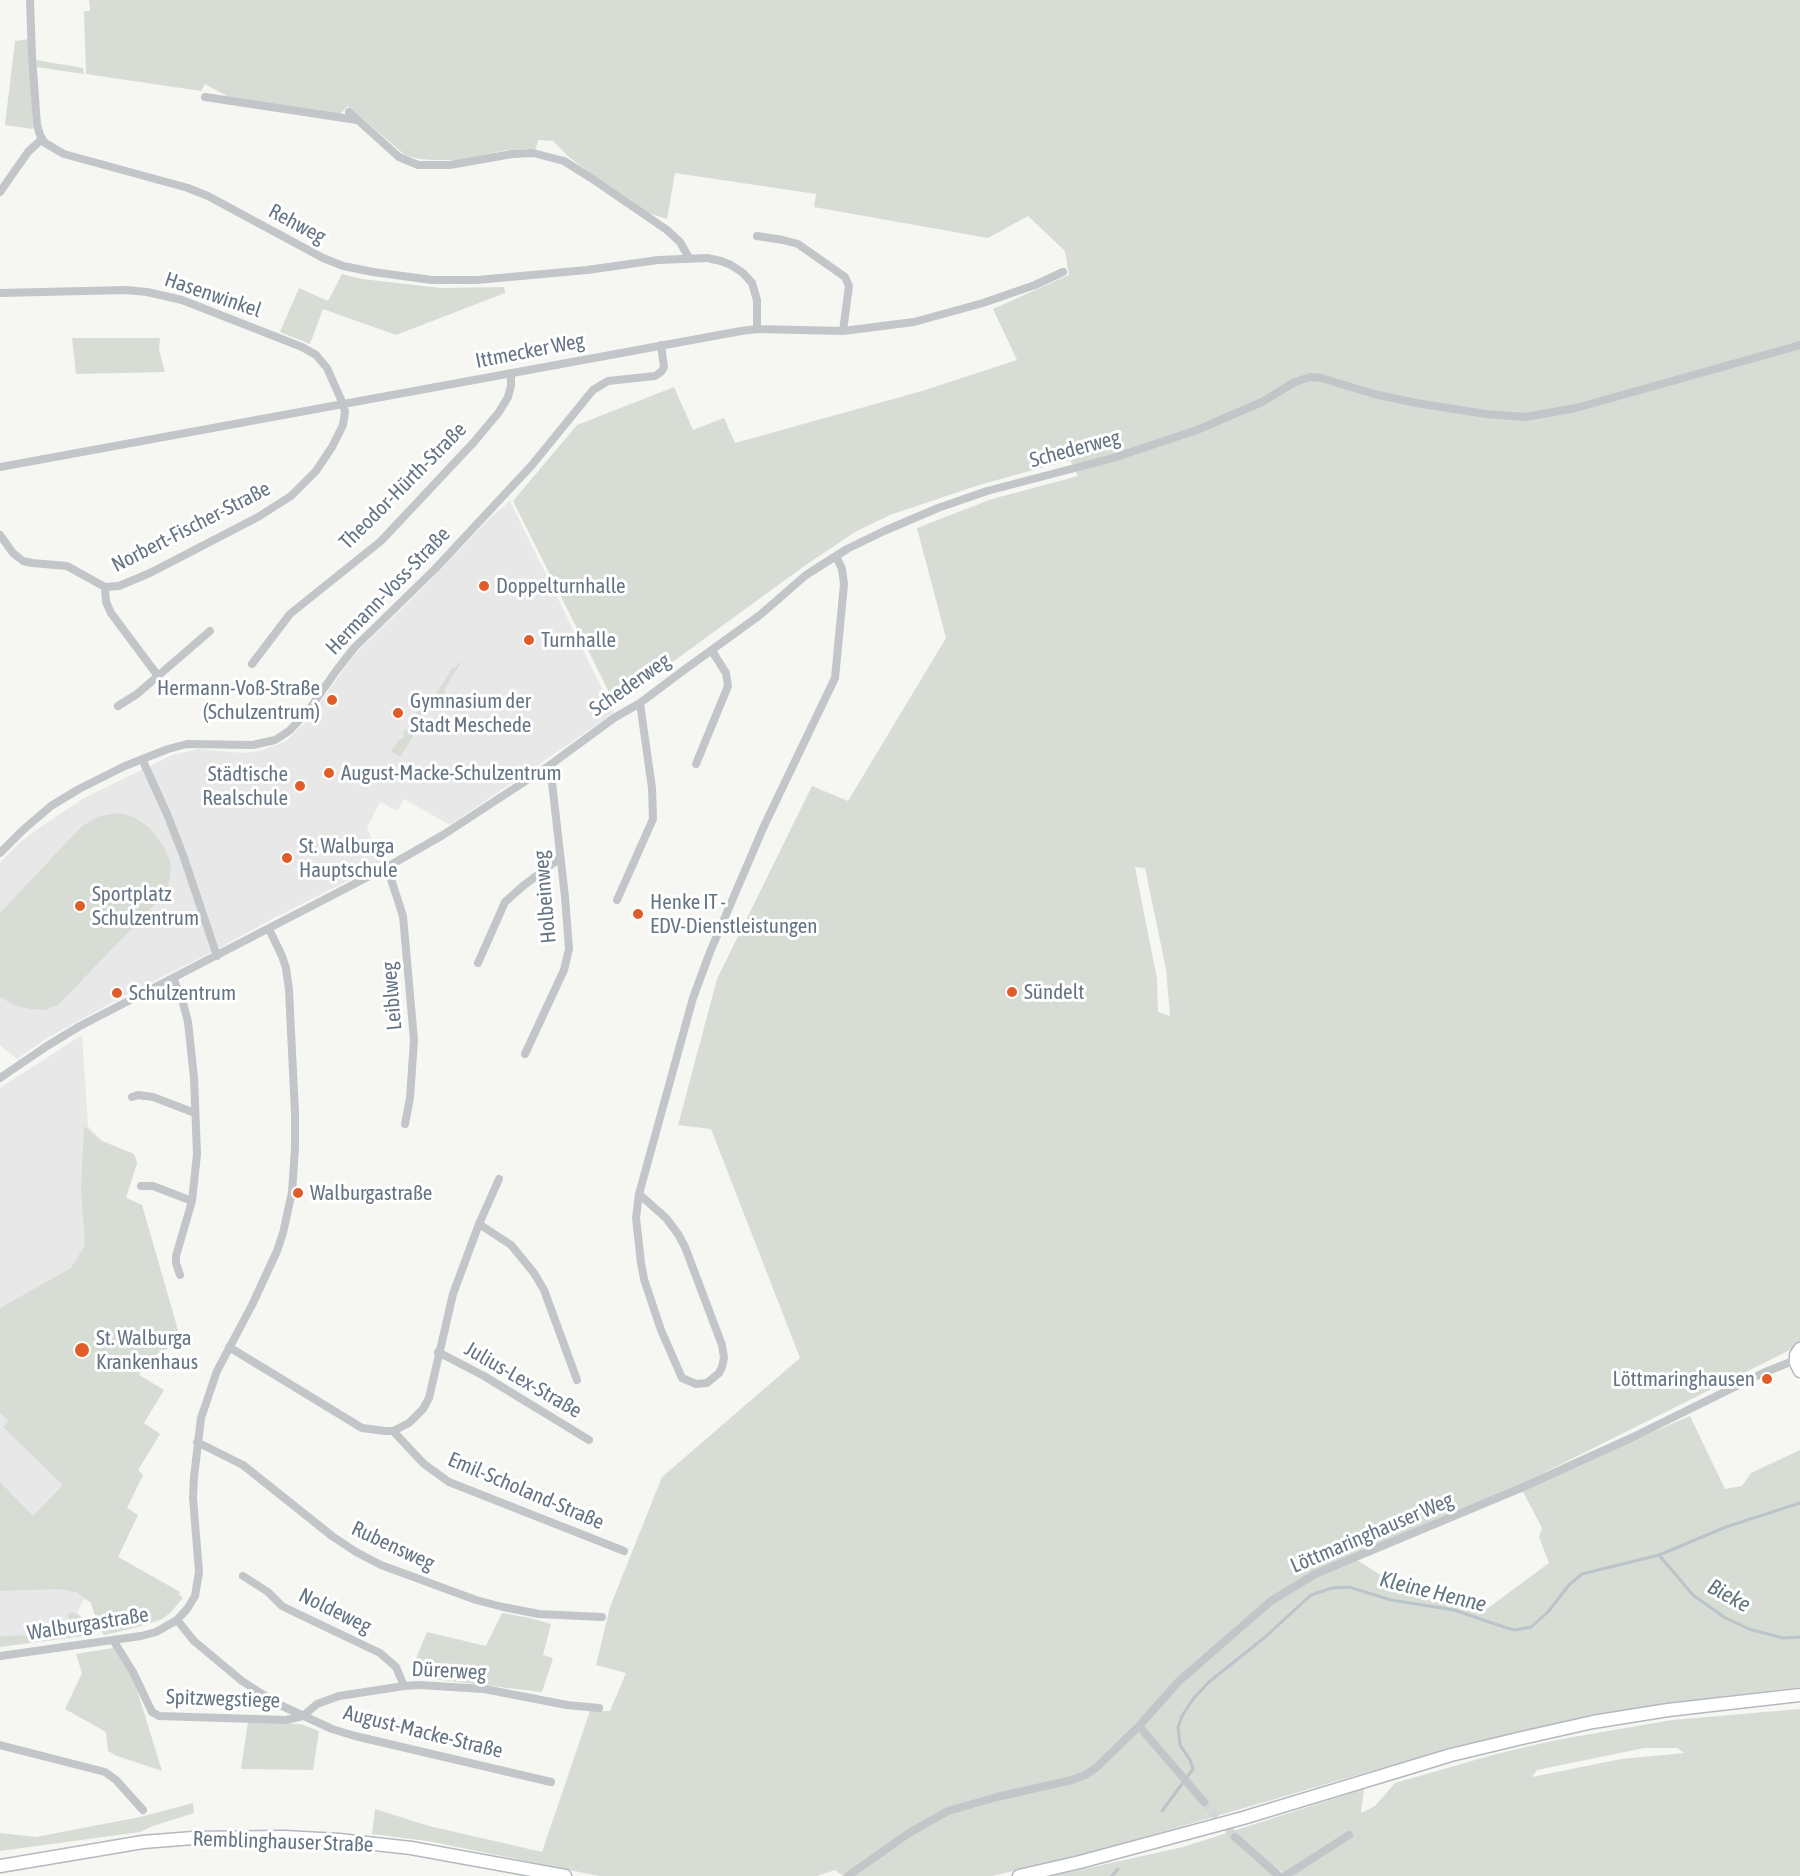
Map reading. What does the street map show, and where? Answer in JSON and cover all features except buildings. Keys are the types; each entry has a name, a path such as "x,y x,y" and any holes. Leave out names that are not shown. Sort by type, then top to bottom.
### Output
{"main road":[{"path":"1798,1367 1796,1355 1800,1348"},
{"path":"1018,1876 1080,1862 1243,1818 1451,1755 1522,1738 1593,1722 1668,1710 1800,1695"},
{"name":"Remblinghauser Straße","path":"0,1866 143,1842 193,1838 284,1837 411,1848 565,1876"}],"street":[{"path":"0,192 31,149 42,139 37,125 34,97 30,0"},
{"path":"205,97 358,120"},
{"path":"350,112 399,157 418,165 458,164 512,154 533,153 564,161 667,230 680,242 689,258"},
{"name":"Rehweg","path":"42,139 54,150 71,157 188,188 208,196 323,258 343,266 366,271 432,280 477,280 587,270 658,260 707,258 721,261 737,268 749,278 757,300 757,329"},
{"path":"757,236 798,244 845,277 849,286 843,331"},
{"name":"Ittmecker Weg","path":"0,466 757,329 843,331 889,326 983,303 1035,285 1063,272"},
{"name":"Hasenwinkel","path":"0,293 126,290 161,294 182,300 302,347 316,355 327,368 344,404"},
{"name":"Hermann-Voss-Straße","path":"0,853 51,806 89,783 142,759 188,744 248,746 266,743 282,736 295,726 308,711 354,648 435,569 532,465 599,385 608,381 655,375 661,372 664,367 661,345"},
{"name":"Schederweg","path":"0,1078 66,1034 387,867 442,835 550,765 614,718 640,703 760,615 806,575 836,556 884,531 938,508 987,491 1113,458 1197,430 1262,402 1295,382 1310,377 1416,403 1486,414 1525,417 1576,408 1800,345"},
{"name":"Theodor-Hürth-Straße","path":"252,664 290,614 381,541 474,442 499,412 508,397 511,373"},
{"name":"Norbert-Fischer-Straße","path":"105,587 119,586 150,573 258,517 291,496 316,471 332,447 345,418 344,404"},
{"path":"0,535 13,553 23,561 67,566 105,587 106,602 111,613 158,676"},
{"path":"639,1194 666,1218 678,1234 722,1345 724,1358 722,1368 707,1383 696,1384 682,1378 661,1330 641,1263 636,1218 639,1194 693,998 710,951 764,826 835,678 844,584 842,569 836,556"},
{"path":"118,706 138,694 210,631"},
{"path":"696,764 728,686 726,673 712,651"},
{"path":"617,900 632,876 650,829 654,808 640,703"},
{"path":"142,759 183,855 217,956"},
{"name":"Holbeinweg","path":"525,1054 564,970 568,955 565,897 550,765"},
{"path":"478,963 505,902 560,858"},
{"name":"Leiblweg","path":"387,867 403,916 414,1040 410,1098 405,1124"},
{"name":"Walburgastraße","path":"0,1656 156,1632 177,1620 192,1601 198,1582 193,1498 201,1418 229,1347 257,1296 278,1248 288,1211 293,1177 295,1113 288,981 282,956 269,928"},
{"path":"172,978 182,999 188,1022 197,1164 192,1201 176,1256 180,1275"},
{"path":"132,1097 138,1095 153,1097 195,1113"},
{"path":"229,1347 355,1425 369,1430 393,1431 409,1423 423,1409 430,1392 453,1294 479,1224 499,1179"},
{"path":"141,1186 153,1186 192,1201"},
{"path":"479,1224 511,1245 534,1273 544,1290 577,1380"},
{"name":"Julius-Lex-Straße","path":"438,1352 484,1376 589,1440"},
{"name":"Löttmaringhauser Weg","path":"848,1876 930,1820 948,1811 1072,1780 1096,1768 1139,1726 1179,1681 1256,1614 1290,1588 1315,1574 1521,1488 1631,1438 1763,1373 1788,1363 1798,1367"},
{"name":"Emil-Scholand-Straße","path":"393,1431 424,1464 449,1482 624,1551"},
{"name":"Rubensweg","path":"197,1442 243,1466 332,1536 381,1565 476,1600 522,1612 566,1617 602,1617"},
{"name":"Noldeweg","path":"243,1576 268,1592 282,1606 380,1653 396,1667 404,1686"},
{"name":"August-Macke-Straße","path":"177,1620 194,1641 243,1681 278,1704 332,1729 551,1782"},
{"name":"Spitzwegstiege","path":"113,1640 133,1671 153,1714 286,1720 303,1716"},
{"name":"Dürerweg","path":"303,1716 317,1704 339,1696 404,1686 484,1689 567,1705 599,1708"},
{"path":"1139,1726 1204,1802"},
{"path":"0,1745 105,1772 117,1780 143,1810"},
{"path":"1285,1876 1348,1835"},
{"path":"1235,1837 1278,1876"}],"shaded area":[{"path":"89,0 1800,0 1800,1343 1463,1513 1354,1558 1412,1595 1484,1611 1549,1563 1539,1537 1542,1528 1521,1488 1690,1416 1725,1489 1742,1486 1751,1473 1800,1450 1800,1687 1679,1702 1493,1738 1090,1853 992,1876 843,1876 835,1870 817,1876 599,1876 428,1841 372,1834 375,1809 429,1826 542,1852 590,1711 610,1711 626,1673 596,1665 610,1607 662,1477 800,1358 711,1129 678,1125 717,979 812,786 848,801 946,638 917,528 992,499 1078,476 1070,460 979,485 890,515 855,532 803,567 615,704 513,501 577,425 674,387 693,430 724,418 735,443 922,391 1017,360 993,309 1069,275 1065,251 1028,216 988,238 814,207 816,194 675,173 667,219 639,210 569,157 553,141 538,140 536,149 507,150 459,160 419,159 405,155 348,106 339,115 232,99 205,84 201,91 86,74 84,11 90,11","holes":["1135,867 1145,868 1166,969 1170,1016 1158,1012 1157,979"]},
{"path":"29,39 33,129 5,125 15,41"},
{"path":"36,60 83,68 84,74 37,67"},
{"path":"342,274 362,279 441,288 504,287 505,293 396,335 323,309 310,344 280,332 299,288 328,301"},
{"path":"72,338 160,338 159,350 165,372 76,374"},
{"name":"August-Macke-Schulzentrum","path":"510,501 614,713 450,825 404,799 397,811 380,802 367,827 381,864 128,994 47,1038 17,1059 0,1045 0,863 18,844 84,798 172,755 199,749 243,753 260,751 286,741 306,722 354,655 491,517"},
{"path":"459,662 460,664 445,688 439,710 430,704 453,667 455,668"},
{"path":"420,707 426,711 421,718 423,720 400,757 391,751 404,737 403,733 406,729 410,728 411,721"},
{"name":"Sportplatz Schulzentrum","path":"119,813 134,817 150,828 165,849 171,864 170,877 168,886 160,899 59,1004 46,1010 30,1009 16,1006 0,997 0,913 82,826 100,816"},
{"name":"St. Walburga Krankenhaus","path":"82,1035 88,1126 102,1141 134,1154 137,1163 126,1198 142,1205 181,1341 148,1359 139,1375 164,1390 144,1423 160,1434 138,1470 143,1475 127,1508 138,1515 118,1557 180,1592 179,1595 183,1598 162,1619 104,1635 99,1628 91,1603 85,1597 77,1613 83,1619 83,1636 0,1647 0,1088"},
{"name":"St. Walburga Krankenhaus","path":"84,1126 102,1141 134,1154 137,1163 126,1198 142,1205 181,1341 148,1359 139,1375 164,1390 144,1423 160,1434 138,1470 143,1475 127,1508 138,1515 118,1557 180,1592 179,1595 183,1598 162,1619 104,1635 99,1628 91,1603 76,1592 58,1589 0,1591 0,1482 33,1516 63,1485 3,1427 8,1421 0,1413 0,1308 71,1268 85,1245 81,1189"},
{"path":"73,1612 83,1619 83,1636 0,1647 0,1636 48,1635 59,1632 72,1621 66,1615"},
{"path":"502,1613 551,1624 543,1655 553,1658 542,1692 423,1678 410,1673 427,1632 486,1646"},
{"path":"113,1648 134,1680 162,1771 108,1751 106,1732 65,1709 82,1673 76,1654"},
{"path":"1800,1709 1800,1876 1285,1876 1280,1870 1272,1876 1052,1876 1183,1847 1364,1789 1361,1813 1375,1806 1395,1783 1496,1754 1556,1740 1672,1720","holes":["1644,1748 1677,1748 1684,1753 1621,1759 1532,1777 1537,1770"]},
{"path":"248,1722 301,1724 319,1731 313,1770 241,1769"},
{"path":"193,1803 194,1813 140,1832 0,1851 0,1833 36,1837 140,1817"}],"waterway":[{"name":"Kleine Henne","path":"1162,1811 1193,1769 1180,1745 1178,1727 1193,1699 1209,1682 1264,1638 1311,1595 1332,1588 1349,1587 1391,1600 1454,1610 1515,1630 1531,1627 1548,1612 1569,1585 1582,1574 1659,1555 1726,1527 1800,1503"},
{"name":"Bieke","path":"1659,1555 1693,1595 1724,1617 1749,1629 1783,1638 1800,1637"},
{"name":"Kleine Henne","path":"1112,1876 1118,1869"}],"tunnel":[{"path":"1204,1802 1235,1837"}],"place":[{"name":"Doppelturnhalle","path":"484,586"},
{"name":"Turnhalle","path":"529,640"},
{"name":"Hermann-Voß-Straße (Schulzentrum)","path":"332,700"},
{"name":"Gymnasium der Stadt Meschede","path":"398,713"},
{"name":"August-Macke-Schulzentrum","path":"329,773"},
{"name":"Städtische Realschule","path":"300,786"},
{"name":"St. Walburga Hauptschule","path":"287,858"},
{"name":"Sportplatz Schulzentrum","path":"80,906"},
{"name":"Henke IT - EDV-Dienstleistungen","path":"638,914"},
{"name":"Sündelt","path":"1012,992"},
{"name":"Schulzentrum","path":"117,993"},
{"name":"Walburgastraße","path":"298,1193"},
{"name":"St. Walburga Krankenhaus","path":"82,1350"},
{"name":"Löttmaringhausen","path":"1767,1379"}]}
